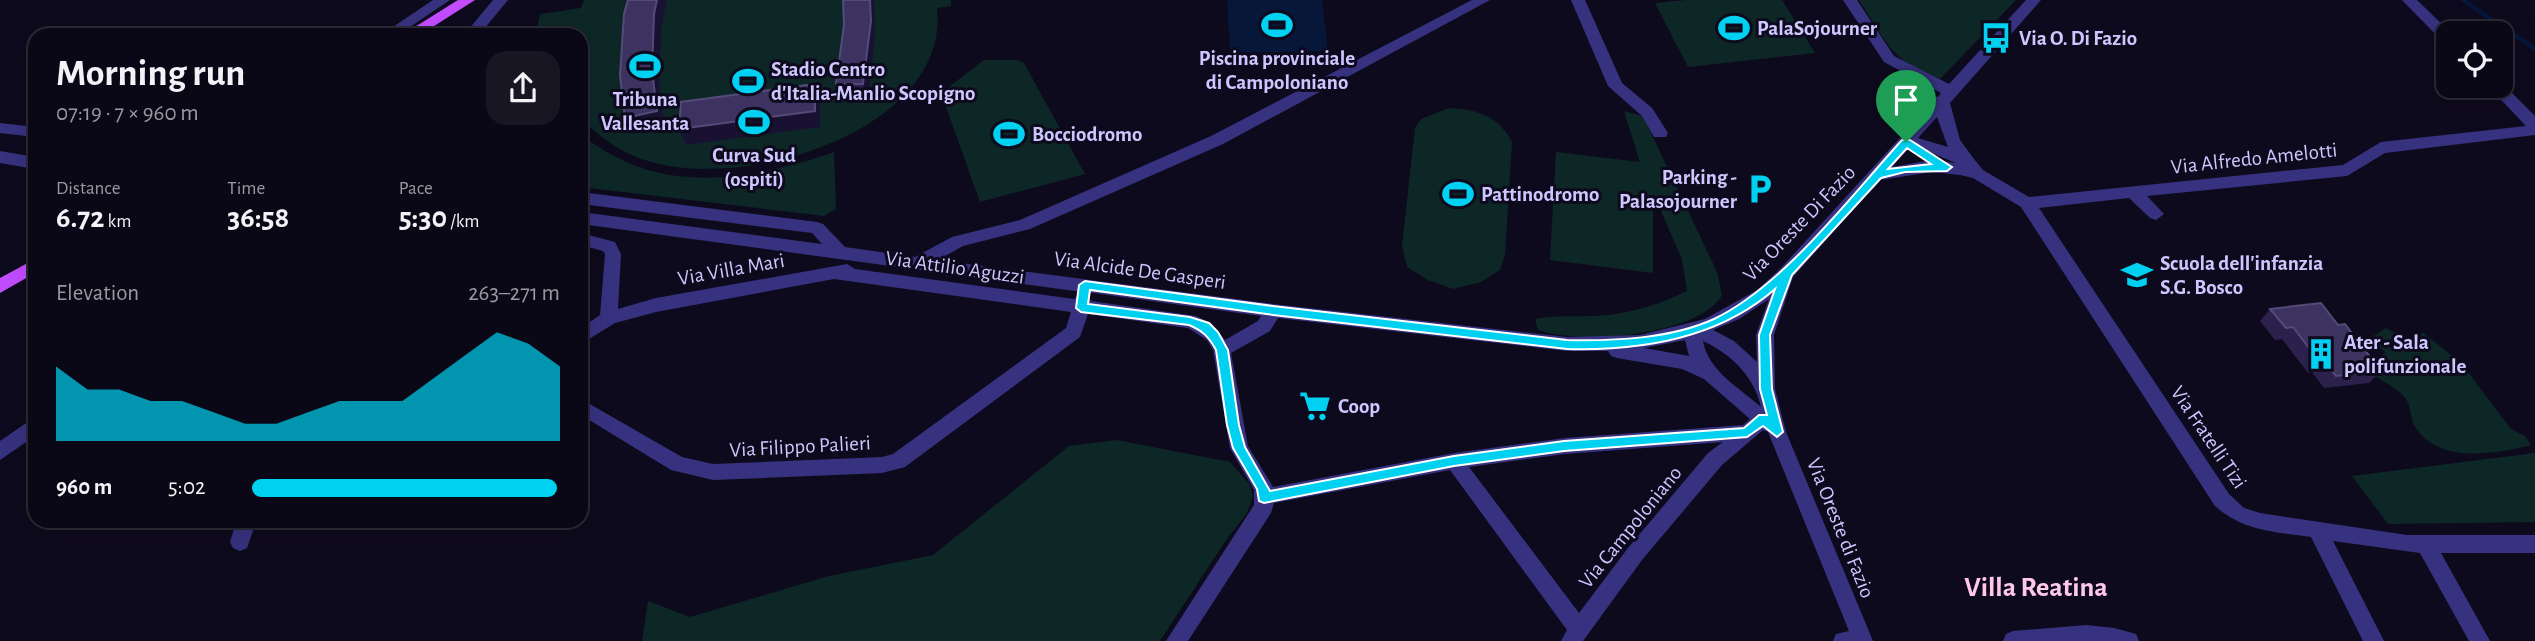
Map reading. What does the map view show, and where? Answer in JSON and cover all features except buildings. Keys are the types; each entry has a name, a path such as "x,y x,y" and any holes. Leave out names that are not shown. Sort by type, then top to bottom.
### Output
{"main road":[{"path":"421,28 468,0"},
{"path":"0,286 28,269"}],"street":[{"path":"399,28 443,0"},
{"path":"469,28 486,8 488,0"},
{"path":"477,28 501,0"},
{"path":"917,263 958,242 1024,225 1217,140 1483,0"},
{"path":"1578,0 1616,86 1647,112 1660,132"},
{"path":"1850,0 1889,59 1947,97"},
{"name":"Via Oreste Di Fazio","path":"1693,330 1716,323 1754,301 1787,273 2034,0"},
{"path":"2409,0 2436,27"},
{"path":"1894,97 1904,93 1947,97"},
{"path":"1947,97 1948,136 1964,160 1978,174 2027,203"},
{"name":"Via Alfredo Amelotti","path":"2507,98 2535,127"},
{"path":"0,120 28,122"},
{"name":"Via Alfredo Amelotti","path":"2027,203 2347,170 2381,148 2535,127"},
{"path":"0,128 28,131"},
{"path":"1906,142 1930,146 1964,160"},
{"path":"1906,142 1925,157 1947,167 1978,174"},
{"path":"0,146 28,149"},
{"path":"0,157 28,162"},
{"path":"1877,175 1905,168 1947,167"},
{"path":"2132,192 2155,214"},
{"path":"588,199 817,228 839,252"},
{"name":"Via Fratelli Tizi","path":"2027,203 2222,500 2238,514 2260,521 2426,545 2535,544"},
{"name":"Via Alcide De Gasperi","path":"588,219 1273,311 1567,344 1604,346 1643,342 1693,330"},
{"path":"588,241 609,246 613,254 610,318"},
{"name":"Via Villa Mari","path":"588,332 610,318 656,305 894,260"},
{"name":"Via Attilio Aguzzi","path":"836,273 1190,321 1205,327 1214,335 1222,350"},
{"path":"1766,389 1765,335 1787,273"},
{"name":"Via Filippo Palieri","path":"588,410 678,464 692,469 713,472 882,465 898,461 1074,332 1085,285"},
{"path":"1176,641 1264,507 1264,489 1240,448 1233,425 1222,350 1264,326 1273,311"},
{"path":"1766,389 1740,353 1726,343 1693,330 1693,347 1698,360 1710,374 1770,425"},
{"path":"1567,344 1666,358 1685,362 1710,374"},
{"name":"Via Oreste di Fazio","path":"1766,389 1770,425 1856,640"},
{"name":"Via Campoloniano","path":"1575,635 1635,554 1715,459 1747,432 1770,425"},
{"path":"0,452 28,430"},
{"path":"1264,497 1454,461 1564,446 1747,432"},
{"path":"1454,461 1575,635"},
{"path":"240,542 244,528"},
{"path":"2317,530 2374,641"},
{"path":"2426,545 2480,641"},
{"path":"2013,641 2082,633 2106,634 2129,641"}],"green space":[{"name":"Stadio Centro d'Italia-Manlio Scopigno","path":"584,0 951,0 951,6 937,8 932,53 908,91 871,122 825,146 774,161 721,168 673,167 632,155 618,148 588,125 588,28 537,28 540,14 581,8"},
{"name":"PalaSojourner","path":"1686,0 1782,0 1815,53 1688,67 1655,3"},
{"path":"1859,0 2016,0 1940,79 1910,65 1900,57 1884,39"},
{"name":"Bocciodromo","path":"984,60 1016,60 1024,63 1085,174 980,202 941,93"},
{"name":"Pattinodromo","path":"1449,108 1469,110 1486,116 1500,126 1512,142 1505,254 1500,270 1481,282 1453,289 1428,280 1407,267 1402,246 1415,128 1421,119"},
{"path":"1624,111 1643,116 1717,272 1722,295 1709,309 1689,320 1636,334 1580,337 1538,330 1535,319 1631,311 1687,291 1682,259 1653,193 1653,273 1550,260 1556,152 1640,162"},
{"path":"588,140 613,156 644,169 698,178 726,177 781,168 834,152 836,209 824,216 588,188"},
{"path":"2386,328 2418,346 2422,332 2461,363 2511,429 2525,436 2531,445 2501,451 2468,453 2437,446 2424,438 2414,425 2409,405 2403,395 2370,373 2367,360 2386,353 2369,339"},
{"path":"1117,440 1230,462 1250,485 1253,496 1247,513 1224,543 1160,641 642,641 648,601 690,617 829,576 933,555 1069,446"},
{"path":"2535,453 2535,522 2388,524 2352,476"}],"water":[{"name":"Piscina provinciale di Campoloniano","path":"1227,0 1322,0 1328,51 1230,53"}],"waterway":[{"path":"2463,0 2535,49"}],"place":[{"name":"Piscina provinciale di Campoloniano","path":"1277,25"},
{"name":"PalaSojourner","path":"1734,28"},
{"name":"Via O. Di Fazio","path":"1996,38"},
{"name":"Tribuna Vallesanta","path":"645,66"},
{"name":"Stadio Centro d'Italia-Manlio Scopigno","path":"748,81"},
{"name":"Curva Sud (ospiti)","path":"754,122"},
{"name":"Bocciodromo","path":"1009,134"},
{"name":"Parking - Palasojourner","path":"1760,189"},
{"name":"Pattinodromo","path":"1458,194"},
{"name":"Scuola dell'infanzia S.G. Bosco","path":"2137,275"},
{"name":"Ater - Sala polifunzionale","path":"2321,354"},
{"name":"Coop","path":"1315,406"}],"district":[{"name":"Villa Reatina","path":"2036,586"}],"route":[{"path":"1906,142 1787,273 1754,301 1716,323 1670,337 1604,346 1567,344 1273,311 1085,285 1081,308 1190,321 1205,327 1214,335 1222,350 1233,425 1240,448 1264,489 1264,497 1454,461 1564,446 1747,432 1763,419 1777,432 1766,389 1765,335 1787,273 1877,175 1905,168 1947,167 1925,157 1906,142"}]}
